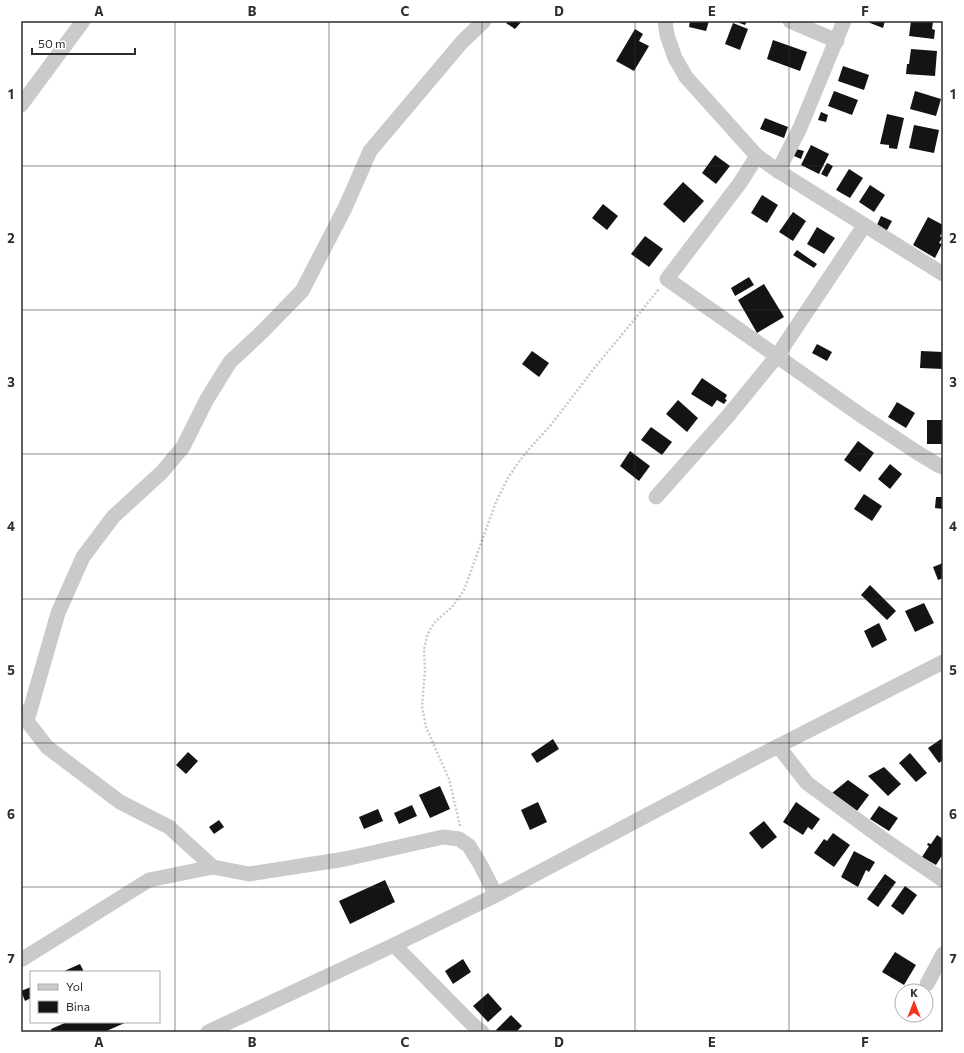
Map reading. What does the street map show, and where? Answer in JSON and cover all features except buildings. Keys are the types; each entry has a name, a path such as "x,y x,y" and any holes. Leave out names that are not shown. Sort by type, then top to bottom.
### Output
{"street":[{"path":"21,105 83,21"},
{"path":"213,867 169,827 120,802 47,747 24,715 58,613 83,557 112,517 162,472 183,447 207,399 230,362 302,291 345,208 370,151 462,42 484,21"},
{"path":"665,21 667,35 675,58 686,77 757,156 864,226 943,274"},
{"path":"790,21 836,41"},
{"path":"778,171 800,128 844,21"},
{"path":"757,156 740,183 667,279 862,416 938,466 943,466"},
{"path":"656,497 728,416 777,356 864,226"},
{"path":"208,1032 394,945 496,895 778,746 943,662"},
{"path":"778,746 807,783 883,839 943,880"},
{"path":"21,960 150,880 213,867 249,874 345,859 442,837 459,839 469,846 496,895"},
{"path":"394,945 472,1024 482,1032"},
{"path":"928,983 943,954"}],"path":[{"path":"459,839 462,829 454,803 452,789 426,727 423,715 422,698 425,671 424,650 427,636 436,621 451,608 464,590 496,502 518,462 550,426 596,366 667,279"}]}
